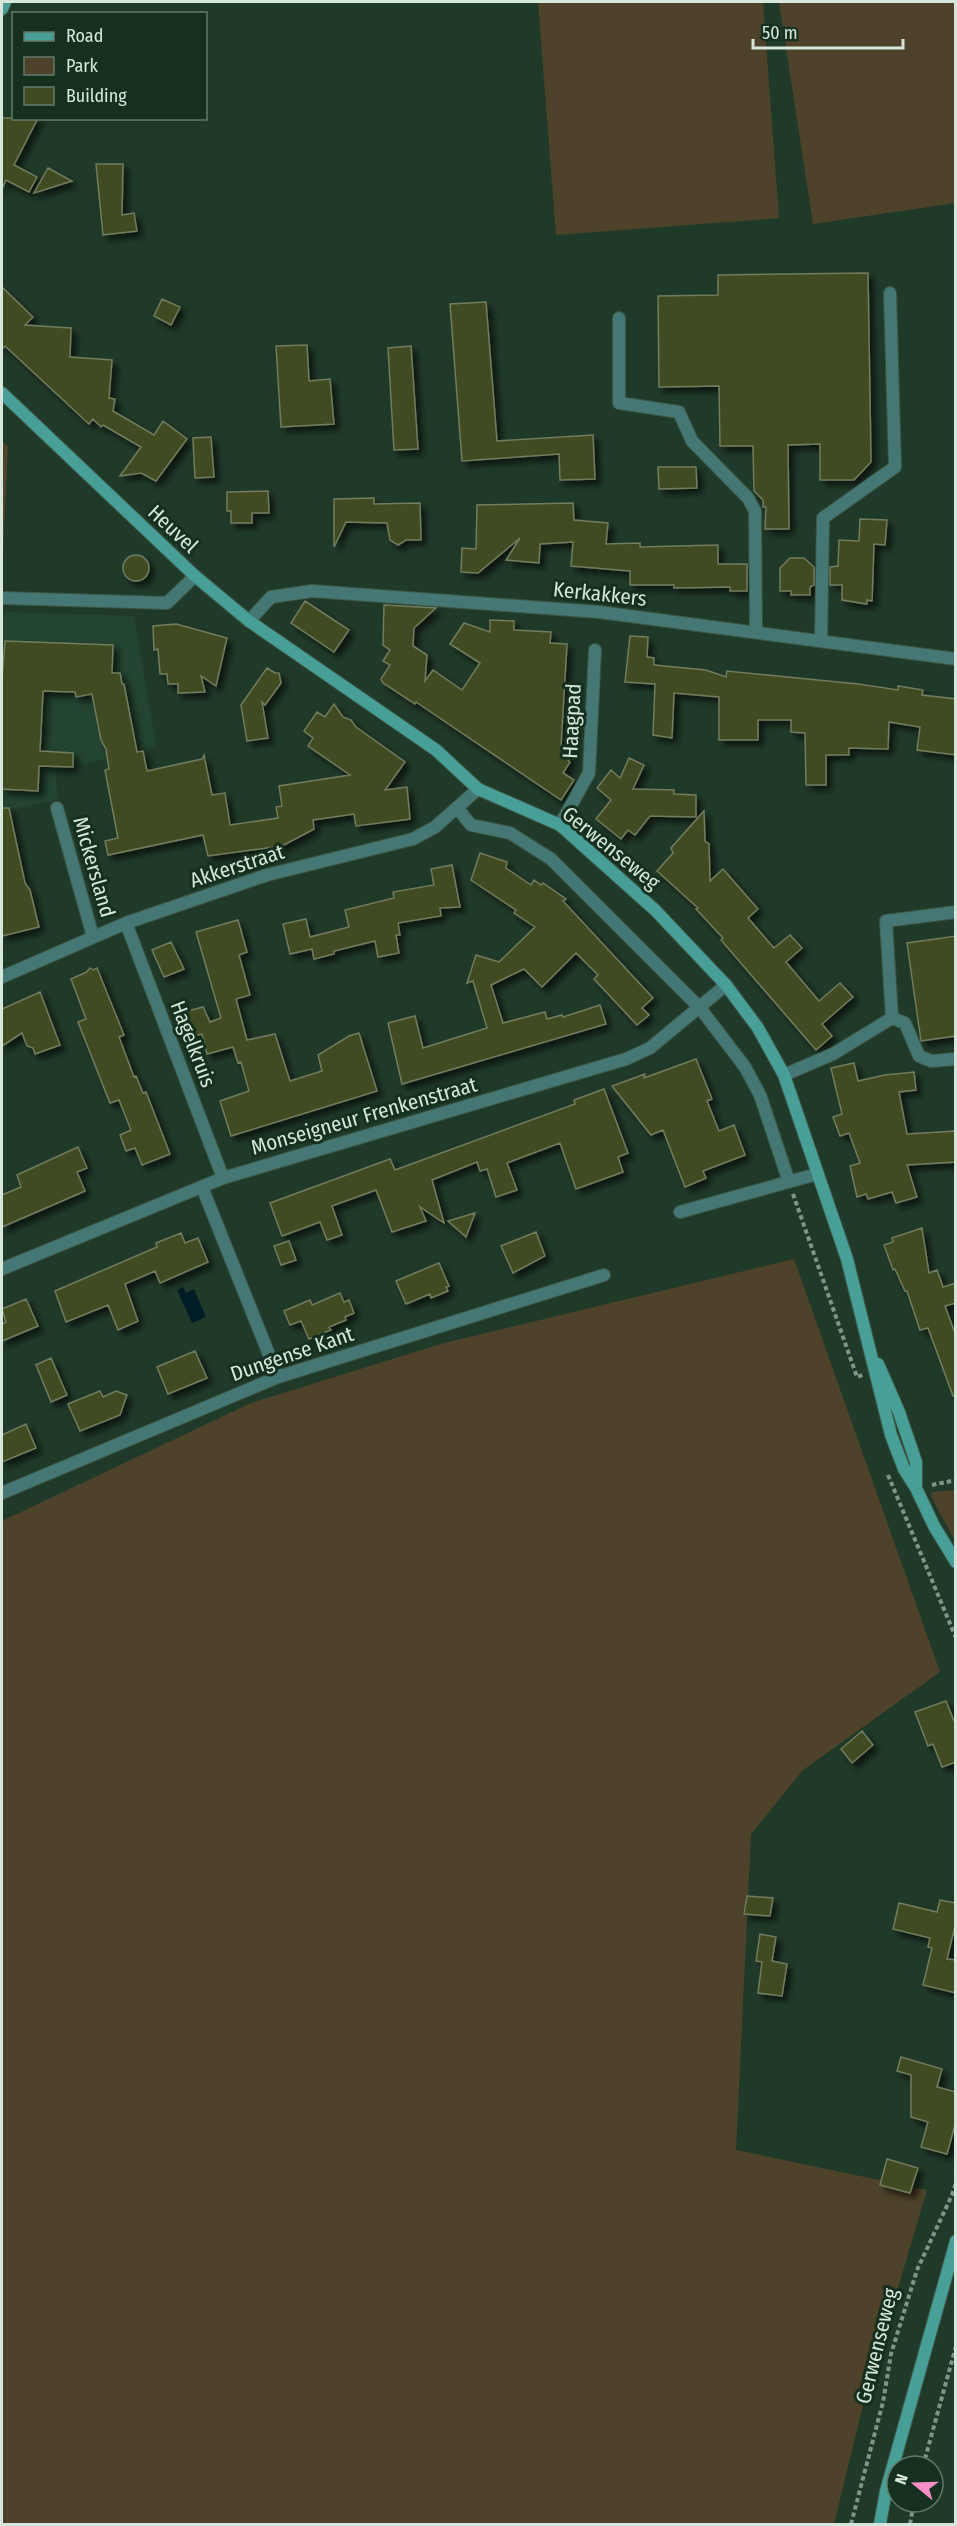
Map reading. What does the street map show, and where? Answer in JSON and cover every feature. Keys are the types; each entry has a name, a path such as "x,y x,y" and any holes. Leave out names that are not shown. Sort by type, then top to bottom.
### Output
{"street":[{"path":"2,9 5,2"},
{"path":"821,641 823,518 895,467 890,293"},
{"path":"618,318 619,403 679,412 692,441 748,498 754,511 756,632"},
{"name":"Heuvel","path":"2,393 195,576 167,603 2,598"},
{"name":"Gerwenseweg","path":"195,576 249,621 436,750 478,789 560,825 655,910 726,985 758,1028 784,1075 847,1260 864,1335 891,1435 904,1469 954,1559"},
{"name":"Kerkakkers","path":"249,621 271,597 312,591 599,612 956,659"},
{"name":"Haagpad","path":"560,825 589,773 595,650"},
{"name":"Akkerstraat","path":"2,977 126,923 267,875 413,839 435,827 478,789"},
{"name":"Mickersland","path":"57,808 93,937"},
{"path":"458,809 471,825 510,833 551,859 700,1008 745,1067 760,1095 789,1182"},
{"path":"892,1018 886,921 956,912"},
{"name":"Hagelkruis","path":"126,923 223,1178"},
{"name":"Monseigneur Frenkenstraat","path":"2,1269 223,1178 626,1059 650,1048 726,985"},
{"path":"892,1018 905,1023 919,1056 931,1061 956,1059"},
{"path":"784,1075 833,1053 892,1018"},
{"path":"680,1212 817,1174"},
{"path":"202,1187 278,1377"},
{"name":"Dungense Kant","path":"2,1493 278,1377 604,1275"},
{"path":"880,2524 886,2491 956,2241"}],"path":[{"path":"789,1182 857,1377 864,1375"},
{"path":"885,1468 956,1638"},
{"path":"916,1488 956,1480"},
{"name":"Gerwenseweg","path":"851,2524 883,2402 897,2333 917,2270 956,2183"},
{"path":"926,2454 956,2346"}],"shaded area":[{"path":"2,612 134,616 156,745 56,772 57,800 2,811"}],"green space":[{"path":"538,2 763,2 779,218 556,235"},
{"path":"779,2 955,2 955,203 813,224"},
{"path":"2,441 8,446 2,577"},
{"path":"794,1259 940,1672 803,1770 751,1834 736,2150 927,2190 862,2409 834,2524 2,2524 2,1521 251,1403 444,1343"},
{"path":"956,1490 955,1541 931,1496 932,1492"}],"water":[{"path":"183,1287 186,1293 194,1289 206,1317 192,1323 177,1290"}],"building":[{"path":"2,118 37,120 14,165 37,177 29,192 6,180 2,189"},
{"path":"96,164 123,164 122,215 134,213 137,231 103,235"},
{"path":"48,168 72,181 34,193"},
{"path":"868,273 871,462 854,480 820,480 820,444 788,445 789,529 765,529 766,507 763,507 763,500 754,491 753,446 720,446 719,386 659,387 658,296 718,295 718,275"},
{"path":"2,287 33,317 25,325 71,328 70,357 112,360 109,398 115,399 113,411 154,435 163,421 187,439 156,481 141,473 120,476 141,447 103,425 101,427 93,419 89,424 5,346 2,349"},
{"path":"162,299 180,307 171,325 154,316"},
{"path":"486,302 497,441 593,435 595,479 560,480 559,454 462,461 450,304"},
{"path":"307,345 309,381 330,379 334,424 281,427 276,346"},
{"path":"411,346 418,449 394,450 388,348"},
{"path":"211,437 214,477 195,478 193,438"},
{"path":"658,467 696,467 697,488 659,489"},
{"path":"268,491 269,513 252,513 252,523 231,523 231,511 227,511 227,492"},
{"path":"374,498 374,504 420,503 421,540 406,540 398,545 390,540 387,523 346,522 334,547 334,499"},
{"path":"573,503 574,520 608,523 606,544 640,543 640,547 718,545 718,564 747,564 747,591 730,591 730,587 674,588 674,585 630,585 630,571 571,566 573,542 540,544 539,563 506,560 520,538 478,573 461,572 462,548 476,549 477,505"},
{"path":"860,519 887,520 885,545 874,544 872,601 867,600 867,604 842,600 842,585 830,585 830,567 838,566 839,540 859,541"},
{"path":"136,555 146,558 149,568 146,578 136,581 126,578 123,568 126,558"},
{"path":"790,558 804,558 814,567 814,585 810,587 810,595 791,595 791,591 780,591 780,568"},
{"path":"305,601 349,630 334,652 291,623"},
{"path":"384,605 436,608 414,628 413,646 427,655 425,681 433,670 462,690 480,663 450,644 464,623 490,632 490,620 514,621 514,630 551,632 550,643 567,644 561,747 572,754 563,773 574,780 561,800 416,702 415,704 383,683 381,679 390,665 383,661 390,650 383,645"},
{"path":"176,624 227,638 216,686 201,676 205,692 178,693 178,684 168,684 167,674 160,674 158,649 154,650 153,626"},
{"path":"630,636 648,637 647,657 654,658 654,665 706,670 726,677 727,671 898,690 898,686 923,690 922,695 956,699 956,755 917,750 920,727 889,722 888,749 849,748 849,755 826,755 826,785 806,785 805,733 791,732 791,720 758,720 758,740 719,740 719,697 674,693 672,738 653,735 655,684 625,682"},
{"path":"5,641 113,645 112,673 120,673 122,684 124,684 137,752 143,751 147,771 202,759 204,755 212,795 225,793 230,825 278,818 276,807 282,806 279,786 350,775 308,746 313,738 304,731 317,712 325,717 334,704 343,717 351,720 356,727 405,762 385,790 407,787 410,819 356,826 354,814 313,820 314,829 282,846 208,856 203,835 108,855 105,841 118,838 105,770 109,769 106,749 101,740 92,694 76,697 75,692 43,691 40,751 73,753 73,767 39,766 38,791 2,789 2,678"},
{"path":"267,668 279,673 281,683 265,705 262,702 268,738 247,741 241,705"},
{"path":"629,758 644,765 633,789 674,790 674,794 696,795 696,817 650,816 635,835 628,830 621,839 596,819 611,800 597,788 611,770 620,778"},
{"path":"2,808 9,808 25,883 30,890 39,927 2,936"},
{"path":"704,811 705,841 709,844 710,881 723,869 758,909 748,918 774,948 790,935 802,948 786,962 819,1001 840,983 853,997 822,1024 832,1036 816,1050 721,940 723,938 696,909 698,908 657,871 673,853 671,848"},
{"path":"480,853 507,862 506,868 531,885 534,880 541,885 543,883 566,899 563,901 653,998 642,1008 649,1015 637,1025 594,979 598,975 576,953 542,987 524,969 491,985 503,1023 545,1012 547,1019 562,1015 563,1017 600,1005 606,1024 402,1084 388,1023 415,1016 423,1048 487,1028 473,981 467,983 476,955 499,962 535,927 514,913 516,910 471,880"},
{"path":"452,865 460,907 440,908 441,916 398,923 400,935 396,935 399,953 378,957 375,941 334,951 334,954 314,959 312,949 290,954 283,924 306,919 310,937 349,927 345,910 394,898 393,892 434,885 431,869"},
{"path":"238,920 247,952 239,955 250,995 236,999 247,1040 275,1034 290,1081 322,1071 318,1055 349,1036 359,1033 377,1091 231,1136 220,1101 249,1091 241,1062 238,1063 233,1047 207,1054 202,1034 190,1037 184,1012 203,1007 210,1022 221,1018 196,932"},
{"path":"956,936 956,1036 921,1041 907,943"},
{"path":"171,942 184,969 164,977 152,950"},
{"path":"90,968 93,970 97,968 124,1035 119,1037 134,1077 136,1076 143,1093 146,1092 170,1154 142,1165 135,1148 126,1151 120,1135 131,1130 119,1100 110,1103 78,1022 86,1019 71,979 87,972"},
{"path":"40,992 60,1045 35,1054 33,1048 27,1046 22,1033 2,1046 2,1009"},
{"path":"696,1059 712,1099 707,1101 719,1131 734,1125 745,1155 703,1171 706,1178 685,1187 663,1130 651,1135 612,1086 645,1074 644,1078"},
{"path":"854,1063 858,1081 914,1072 916,1090 899,1092 907,1134 955,1131 956,1162 907,1165 917,1197 896,1203 892,1192 868,1199 866,1194 857,1197 850,1166 860,1163 849,1133 840,1136 833,1117 842,1114 831,1068"},
{"path":"604,1089 628,1153 618,1157 623,1172 576,1189 560,1143 507,1163 517,1190 496,1197 487,1169 480,1171 477,1162 432,1180 444,1223 420,1207 426,1221 392,1232 376,1190 332,1206 342,1235 327,1240 320,1222 282,1236 270,1203 390,1159 395,1170 575,1104 574,1100"},
{"path":"78,1147 87,1168 77,1172 85,1191 2,1227 2,1195 21,1187 17,1175"},
{"path":"475,1213 466,1237 448,1221"},
{"path":"922,1228 929,1273 937,1270 943,1287 956,1283 956,1303 945,1306 956,1336 956,1396 953,1396 928,1328 920,1330 907,1291 895,1269 893,1270 884,1245 893,1242 892,1238"},
{"path":"536,1232 545,1256 513,1273 501,1246"},
{"path":"181,1233 185,1243 198,1238 208,1262 160,1283 155,1271 125,1284 138,1321 118,1330 108,1305 66,1322 55,1291 157,1247 156,1243"},
{"path":"289,1241 296,1260 281,1265 274,1246"},
{"path":"439,1263 449,1286 446,1287 448,1291 431,1298 430,1294 406,1304 396,1281"},
{"path":"340,1293 344,1302 349,1300 354,1313 345,1317 346,1320 329,1327 331,1330 309,1339 301,1321 290,1325 284,1311 310,1300 312,1305"},
{"path":"26,1299 38,1326 2,1341 2,1324 6,1322 2,1309"},
{"path":"195,1351 207,1378 168,1394 157,1367"},
{"path":"51,1358 67,1395 51,1402 36,1365"},
{"path":"100,1391 103,1397 116,1391 127,1395 120,1415 80,1431 68,1404"},
{"path":"26,1424 36,1448 2,1462 2,1435"},
{"path":"946,1701 956,1726 956,1762 942,1767 933,1744 928,1746 915,1712"},
{"path":"862,1731 873,1745 852,1763 841,1749"},
{"path":"747,1896 773,1898 770,1916 744,1914"},
{"path":"940,1900 956,1903 956,1922 947,1959 956,1960 956,1993 923,1985 932,1948 928,1947 930,1938 893,1929 899,1903 937,1912"},
{"path":"760,1934 776,1937 772,1961 787,1964 782,1996 758,1993 762,1962 756,1961"},
{"path":"901,2057 942,2069 937,2087 956,2092 956,2121 947,2154 921,2147 928,2122 911,2117 911,2075 897,2071"},
{"path":"887,2159 918,2168 910,2193 880,2185"}]}
